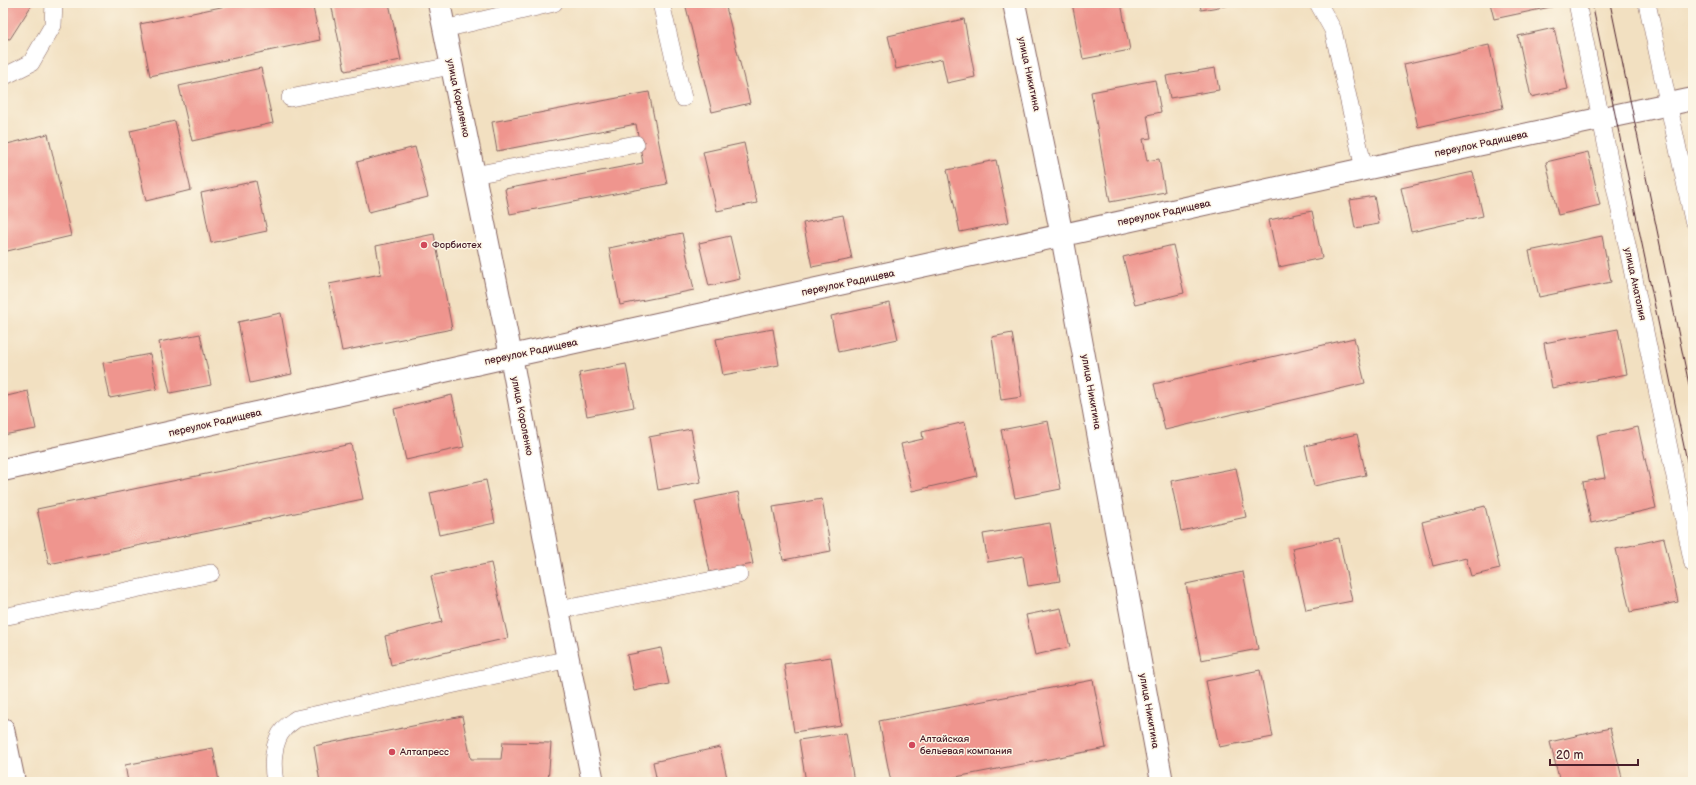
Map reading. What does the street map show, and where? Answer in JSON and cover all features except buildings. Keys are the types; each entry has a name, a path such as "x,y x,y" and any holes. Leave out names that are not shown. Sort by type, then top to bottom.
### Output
{"street":[{"name":"улица Короленко","path":"439,3 511,356 558,610 593,782"},
{"name":"улица Никитина","path":"1014,3 1062,236 1162,782"},
{"name":"переулок Радищева","path":"3,470 511,356 1364,169 1601,120 1693,99"},
{"path":"3,729 14,782"}],"lane":[{"path":"3,77 31,63 52,25 54,3"},
{"path":"444,29 554,3"},
{"path":"661,3 683,98"},
{"path":"1318,3 1333,30 1364,169"},
{"name":"улица Анатолия","path":"1577,3 1693,564"},
{"path":"1647,3 1693,220"},
{"path":"290,98 452,66"},
{"path":"474,175 636,144"},
{"path":"3,617 211,573"},
{"path":"558,610 739,575"},
{"path":"275,782 274,765 278,739 284,729 296,719 569,659"}],"tram line":[{"path":"1592,3 1693,490"},
{"path":"1610,3 1693,404"}],"place":[{"name":"Форбиотех","path":"424,245"},
{"name":"Алтайская бельевая компания","path":"912,745"},
{"name":"Алтапресс","path":"392,752"}]}
